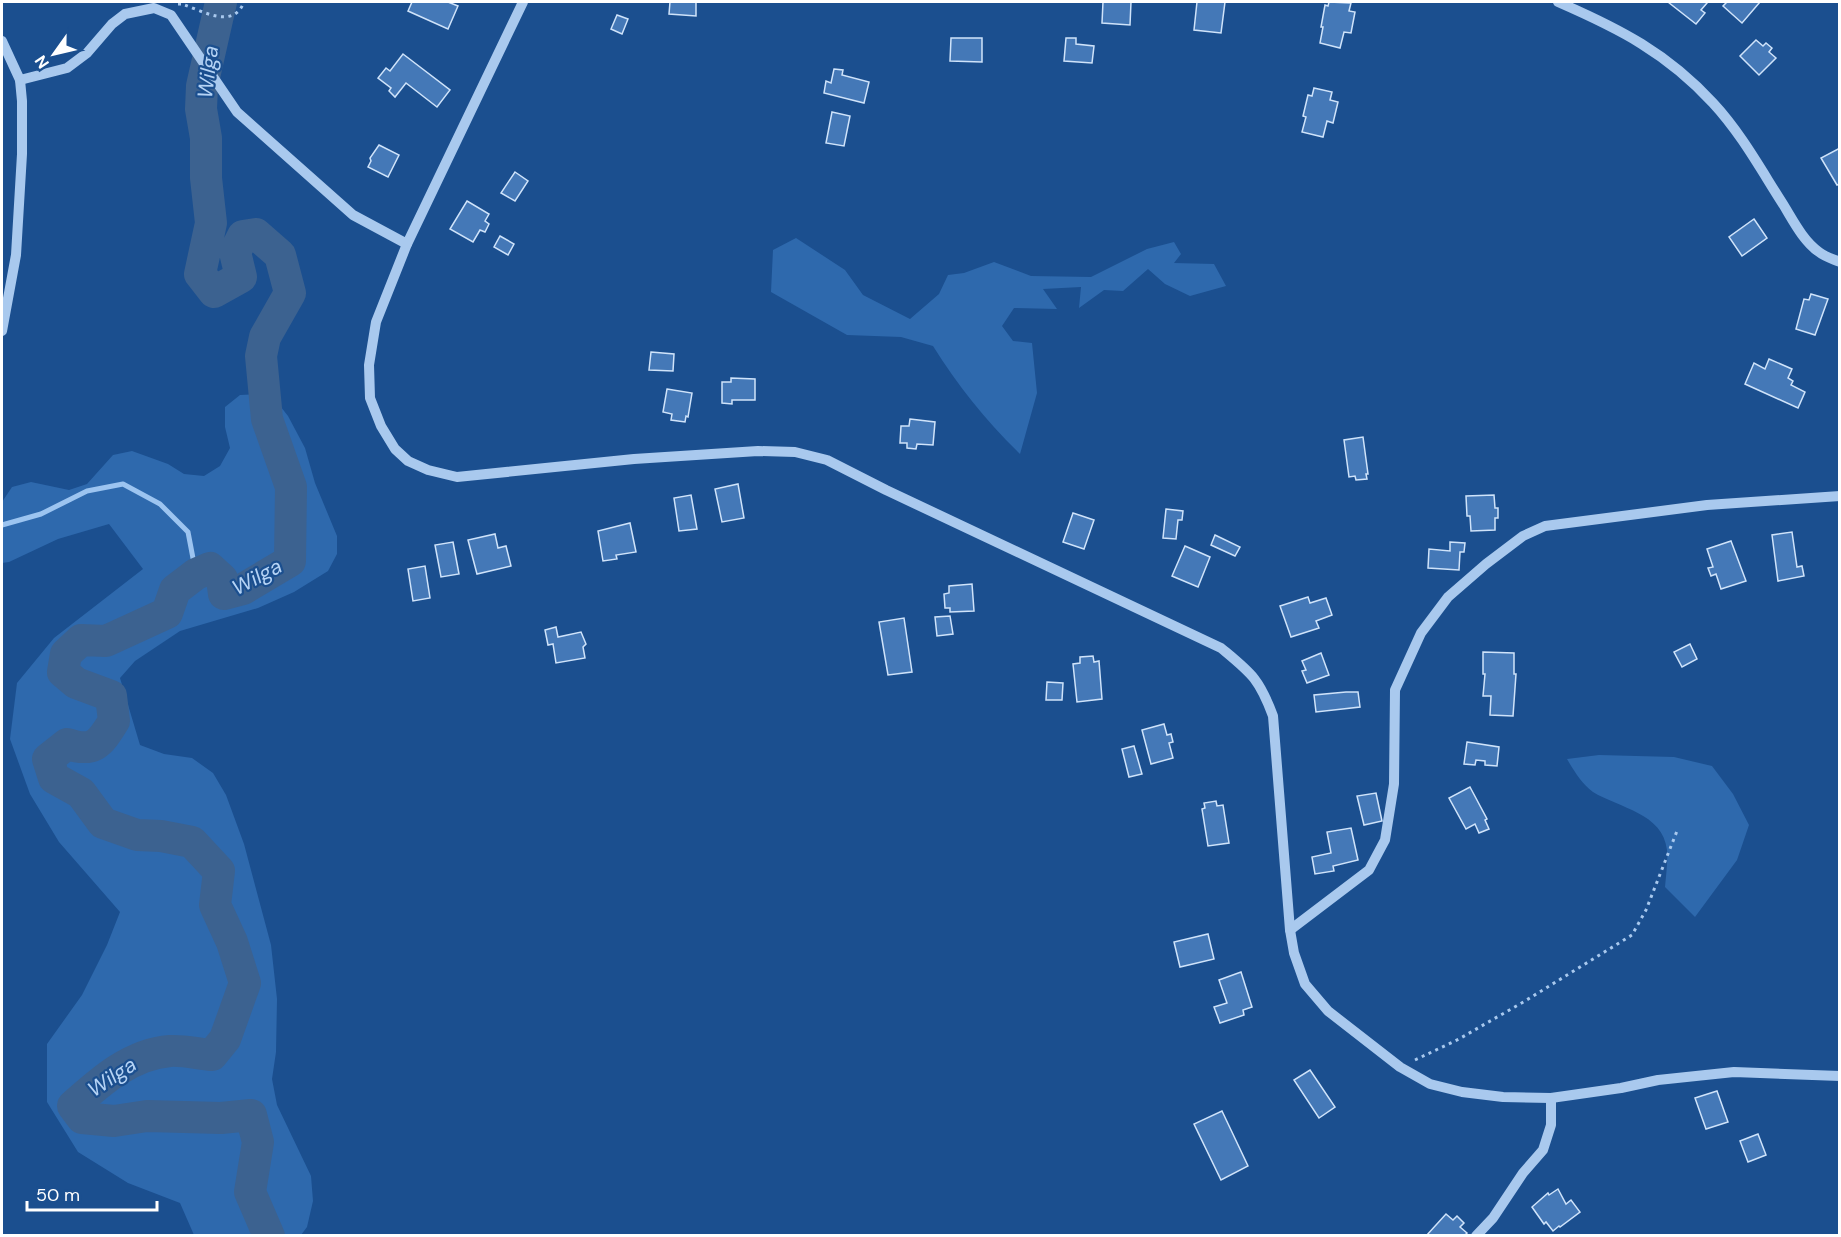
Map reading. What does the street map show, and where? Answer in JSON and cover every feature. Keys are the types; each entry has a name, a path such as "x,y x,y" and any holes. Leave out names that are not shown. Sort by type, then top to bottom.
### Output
{"street":[{"path":"523,2 407,244 376,322 369,365 370,398 381,426 395,449 408,461 428,470 457,477 646,458 758,451 795,452 827,460 1221,648 1252,674 1261,687 1273,716 1290,930 1294,953 1305,984 1328,1011 1400,1067 1430,1084 1462,1092 1503,1097 1551,1098 1658,1080 1734,1072 1839,1076"},
{"path":"1558,2 1615,27 1674,65 1714,104 1736,132 1801,232 1819,252 1839,262"},
{"path":"20,80 67,68 87,53 112,24 125,14 154,8 171,15 237,111 353,215 407,244"},
{"path":"2,41 20,80 22,101 22,154 16,255 2,331"},
{"path":"1290,930 1369,870 1380,850 1385,840 1394,784 1395,690 1421,633 1448,597 1485,564 1523,536 1545,526 1707,505 1839,496"},
{"path":"1476,1236 1493,1218 1523,1173 1543,1150 1551,1125 1551,1098"}],"path":[{"path":"212,14 224,18 234,16 244,2"},
{"path":"1400,1067 1478,1028 1608,952 1632,935 1647,910 1677,831"}],"shaded area":[{"path":"796,238 845,270 863,295 910,319 939,294 948,275 964,273 994,262 1031,276 1091,277 1147,249 1174,242 1181,254 1174,263 1214,264 1226,286 1190,296 1165,284 1148,269 1123,291 1104,290 1079,308 1081,287 1043,289 1057,309 1014,308 1002,326 1013,341 1032,343 1037,393 1020,454 973,403 933,346 901,337 847,335 771,292 773,250"},
{"path":"259,394 277,402 288,416 305,448 315,483 337,536 337,554 328,571 294,592 258,608 180,631 135,661 120,678 140,745 164,754 192,758 213,773 226,795 244,844 271,945 277,999 276,1052 272,1079 277,1105 311,1176 313,1201 307,1227 301,1235 194,1235 180,1203 128,1183 78,1152 47,1102 47,1044 82,995 107,945 120,912 59,842 30,794 10,739 17,683 54,638 143,569 109,524 58,539 9,562 2,563 2,502 12,487 31,482 69,490 87,484 113,455 132,451 168,464 184,474 204,476 220,466 230,448 225,427 225,407 240,395"},
{"path":"1599,755 1674,757 1712,766 1733,794 1749,825 1737,860 1695,917 1665,887 1667,850 1664,838 1657,828 1638,813 1593,792 1575,773 1567,759"}],"building":[{"path":"412,2 448,2 458,6 448,29 408,11"},
{"path":"670,2 696,2 696,16 669,14"},
{"path":"1103,2 1131,2 1130,25 1102,23"},
{"path":"1197,2 1225,2 1221,33 1194,30"},
{"path":"1329,2 1351,3 1349,11 1355,12 1351,33 1344,32 1340,48 1320,43 1325,5 1328,6"},
{"path":"1668,2 1707,3 1701,10 1705,13 1696,24"},
{"path":"1727,2 1760,2 1742,23 1723,6"},
{"path":"617,15 628,19 622,34 611,29"},
{"path":"951,38 982,38 982,62 950,61"},
{"path":"1066,38 1076,38 1076,44 1094,46 1092,63 1064,61"},
{"path":"1756,40 1763,46 1766,43 1772,48 1769,52 1776,58 1759,75 1740,56"},
{"path":"403,54 450,90 437,107 406,83 395,97 389,91 391,88 378,78 386,68 390,71"},
{"path":"834,69 843,70 842,75 869,82 864,103 824,93 826,81 831,83"},
{"path":"1314,88 1332,92 1330,100 1338,102 1333,123 1327,121 1323,137 1302,132 1308,95 1312,96"},
{"path":"832,112 850,116 844,146 826,143"},
{"path":"379,145 399,155 388,177 368,167 370,158"},
{"path":"1840,148 1840,184 1837,185 1821,158"},
{"path":"515,172 528,181 515,201 501,193"},
{"path":"467,201 489,214 485,221 489,224 485,232 480,230 473,242 450,229"},
{"path":"1754,219 1767,238 1742,256 1729,237"},
{"path":"500,236 514,244 508,255 494,247"},
{"path":"1811,294 1828,299 1815,335 1796,329 1804,299 1809,300"},
{"path":"651,352 674,354 673,371 649,370"},
{"path":"1769,359 1792,369 1788,378 1793,381 1791,385 1805,392 1798,408 1745,384 1754,363 1765,369"},
{"path":"731,378 755,379 755,400 732,400 732,404 722,403 722,382 731,382"},
{"path":"667,389 692,393 685,422 671,420 672,414 663,412"},
{"path":"910,419 935,422 933,445 917,444 916,449 907,448 907,443 900,443 901,426 909,426"},
{"path":"1363,437 1368,474 1366,474 1367,479 1356,480 1355,476 1349,477 1344,440"},
{"path":"738,484 744,518 722,522 715,489"},
{"path":"691,495 697,529 679,531 674,498"},
{"path":"1494,495 1495,508 1498,508 1495,530 1471,531 1470,516 1467,516 1466,496"},
{"path":"1166,509 1183,511 1182,520 1178,520 1176,539 1163,538"},
{"path":"1073,513 1094,520 1084,549 1063,542"},
{"path":"630,523 636,552 616,555 617,559 603,561 598,531"},
{"path":"1792,532 1797,567 1802,566 1804,576 1778,581 1772,535"},
{"path":"495,534 498,548 506,546 511,566 477,574 468,540"},
{"path":"1215,535 1240,547 1235,556 1211,545"},
{"path":"1731,541 1746,581 1721,589 1716,574 1711,576 1708,568 1713,567 1707,549"},
{"path":"453,542 459,574 441,577 435,545"},
{"path":"1450,542 1465,543 1464,552 1460,552 1459,570 1428,568 1429,549 1450,551"},
{"path":"1185,546 1210,557 1198,587 1172,576"},
{"path":"425,566 430,598 413,601 408,569"},
{"path":"972,584 974,611 950,612 950,608 945,608 944,594 949,593 949,586"},
{"path":"1308,597 1310,603 1326,598 1332,615 1316,621 1319,628 1291,637 1280,606"},
{"path":"950,616 953,634 937,636 935,617"},
{"path":"904,618 912,672 888,675 879,622"},
{"path":"556,627 558,637 581,632 586,644 583,647 585,658 556,663 553,644 548,645 545,630"},
{"path":"1690,644 1697,659 1682,667 1674,652"},
{"path":"1483,652 1514,653 1514,674 1516,674 1513,716 1490,715 1491,696 1483,696 1485,674 1483,674"},
{"path":"1321,653 1329,675 1307,683 1302,671 1306,670 1302,661"},
{"path":"1093,656 1094,662 1099,661 1102,699 1077,702 1073,664 1080,663 1080,657"},
{"path":"1047,682 1063,683 1062,700 1046,700"},
{"path":"1358,692 1360,707 1316,712 1314,695"},
{"path":"1164,724 1167,735 1171,734 1173,742 1169,743 1173,758 1151,764 1142,730"},
{"path":"1467,742 1499,747 1497,766 1485,765 1485,761 1476,760 1475,765 1464,764"},
{"path":"1134,746 1142,774 1129,777 1122,749"},
{"path":"1470,787 1487,819 1485,820 1489,829 1479,833 1475,824 1466,829 1449,798"},
{"path":"1376,793 1382,821 1364,825 1357,796"},
{"path":"1216,801 1217,806 1223,805 1229,843 1208,846 1202,809 1205,808 1204,803"},
{"path":"1351,828 1358,860 1333,866 1334,871 1315,874 1312,857 1331,853 1327,832"},
{"path":"1208,934 1214,959 1180,967 1174,942"},
{"path":"1241,972 1252,1007 1243,1010 1244,1015 1220,1023 1214,1007 1227,1003 1219,980"},
{"path":"1310,1070 1335,1107 1319,1118 1294,1080"},
{"path":"1717,1091 1728,1122 1706,1129 1695,1098"},
{"path":"1222,1111 1248,1166 1221,1180 1194,1124"},
{"path":"1758,1134 1766,1155 1748,1162 1740,1141"},
{"path":"1558,1189 1566,1204 1571,1200 1580,1212 1553,1231 1546,1222 1544,1224 1532,1207 1548,1193 1549,1195"},
{"path":"1446,1214 1453,1220 1457,1216 1464,1223 1460,1227 1467,1233 1464,1236 1426,1236"}],"waterway":[{"name":"Wilga","path":"221,2 202,86 201,109 206,138 206,178 211,223 200,274 214,292 241,277 235,252 243,236 256,234 280,255 290,293 265,337 261,356 267,419 291,487 290,561 243,589 224,594 222,579 210,568 196,574 175,590 167,613 106,641 81,640 66,654 63,672 76,683 111,696 114,721 96,744 84,747 67,744 48,759 54,778 81,793 103,823 137,835 161,836 192,842 219,871 215,905 232,942 245,983 225,1039 212,1055 170,1051 142,1057 117,1070 73,1106 82,1118 114,1121 147,1116 221,1118 251,1115 258,1142 250,1192 269,1236"},
{"path":"2,525 41,514 87,491 123,484 160,504 188,532 196,574"}]}
